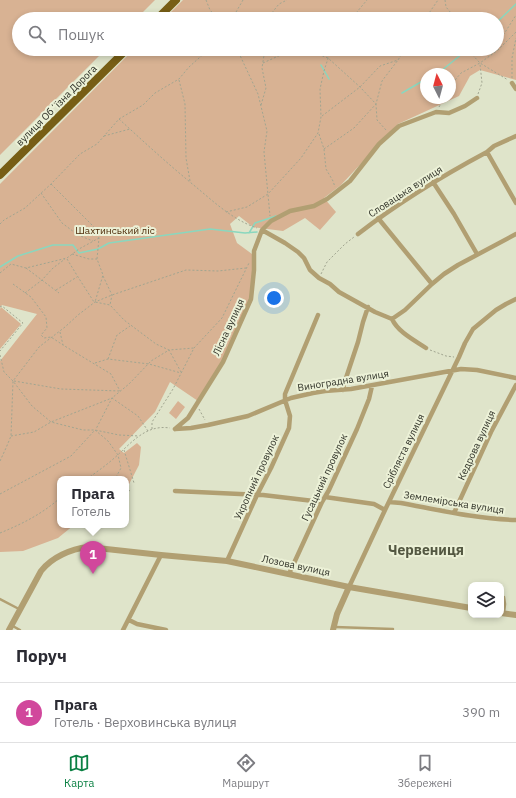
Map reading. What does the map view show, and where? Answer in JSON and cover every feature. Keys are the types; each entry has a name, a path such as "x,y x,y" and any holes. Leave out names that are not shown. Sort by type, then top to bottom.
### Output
{"highway":[{"path":"164,12 176,0"},
{"name":"вулиця Обʼїзна Дорога","path":"0,175 120,56"}],"street":[{"path":"512,82 516,89"},
{"path":"426,348 404,333 392,319 339,292 330,284 319,278 310,270 304,258 298,252 286,243 262,230 271,221 290,211 314,206 327,199 350,181 379,144 399,126 436,112 449,113 465,106 476,98"},
{"name":"Словацька вулиця","path":"358,234 378,218 433,182 487,152 494,146 516,136"},
{"path":"487,152 516,203"},
{"path":"433,182 454,214 477,254"},
{"path":"378,218 432,284"},
{"name":"Лісна вулиця","path":"175,428 188,418 223,362 251,299 254,251 262,230"},
{"path":"392,319 405,310 444,274 477,254 516,234"},
{"name":"Срібляста вулиця","path":"333,628 337,614 385,510 465,343 473,329 496,310 516,299"},
{"path":"343,390 368,308"},
{"path":"285,400 285,394 318,315"},
{"name":"Виноградна вулиця","path":"175,428 191,428 248,416 291,398 325,391 372,386 461,369 477,370 516,378"},
{"name":"Кедрова вулиця","path":"454,513 491,432 516,385"},
{"name":"Гусацький провулок","path":"288,574 329,490 359,423 369,399 372,386"},
{"name":"Укропний провулок","path":"227,561 289,428 290,416 285,400"},
{"path":"175,491 257,495 322,502"},
{"path":"325,497 374,504 385,510"},
{"name":"Землемірська вулиця","path":"389,502 489,518 516,520"},
{"name":"Лозова вулиця","path":"10,628 43,568 70,551 88,547 227,561 350,587 468,607"},
{"path":"123,630 161,555"},
{"path":"504,613 516,615"},
{"path":"129,620 137,624 166,630"}],"lane":[{"path":"504,597 504,607"},
{"path":"0,599 20,610"},
{"path":"10,628 20,630"},
{"path":"333,628 393,629"}],"path":[{"path":"206,0 212,12"},
{"path":"236,12 243,0"},
{"path":"272,12 279,4 287,0"},
{"path":"357,12 367,0"},
{"path":"430,12 438,0"},
{"path":"445,0 446,8 450,12"},
{"path":"504,34 516,15"},
{"path":"504,44 516,32"},
{"path":"512,82 512,58 516,38"},
{"path":"0,224 4,220 25,208 80,154 97,144 119,119 143,105 155,93 179,79 188,67 201,56"},
{"path":"239,56 258,94 267,131 264,152 270,215"},
{"path":"261,107 266,88 262,68 264,56"},
{"path":"263,63 278,56"},
{"path":"323,56 328,58 360,87 376,104"},
{"path":"390,134 377,120 376,104 382,81 401,56"},
{"path":"473,56 480,63 512,82"},
{"path":"456,79 461,73 490,56"},
{"path":"226,212 247,207 268,194 301,158 318,133 322,117 320,89 328,58"},
{"path":"322,117 360,87 380,66 398,60"},
{"path":"476,98 482,83 480,63"},
{"path":"179,79 185,104 186,158 190,182"},
{"path":"324,149 354,128 376,104"},
{"path":"436,112 441,104"},
{"path":"119,119 159,156 226,212 262,230"},
{"path":"103,136 130,129"},
{"path":"318,133 324,149 326,169 333,181 336,192"},
{"path":"51,184 95,228 99,238 97,259 112,295 110,305"},
{"path":"41,193 62,223 78,235 94,241"},
{"path":"319,278 327,262 345,244 358,234"},
{"path":"25,293 42,280 53,268 79,249 99,238"},
{"path":"72,254 89,259 97,259"},
{"path":"26,268 67,258"},
{"path":"67,258 95,302 110,305 131,326 156,344 169,350 181,373"},
{"path":"152,429 152,422 173,389 194,348 222,318 249,262"},
{"path":"0,273 11,264 26,268 59,293"},
{"path":"0,461 11,436 13,381 39,347 95,302 186,270 218,271 246,268"},
{"path":"95,302 103,276"},
{"path":"56,290 78,277"},
{"path":"13,284 31,297 46,317 47,328 41,335 44,338 51,337 111,374 120,391"},
{"path":"0,307 2,306 23,323 0,351"},
{"path":"108,359 117,335 131,326"},
{"path":"60,330 63,345"},
{"path":"11,436 34,432 52,422 112,398 130,384 151,361 169,350 194,348"},
{"path":"426,348 446,356 459,357"},
{"path":"0,355 4,372 13,381 32,406 52,422 83,430 95,430 120,435 139,436"},
{"path":"94,363 108,359 149,364 181,373"},
{"path":"13,381 61,389 120,391"},
{"path":"0,494 72,456 95,430 112,398"},
{"path":"112,398 138,416 148,431"},
{"path":"197,405 208,425"},
{"path":"91,476 112,461 139,436 152,429 163,427 175,428"},
{"path":"95,430 108,441 118,455 121,468 117,476"},
{"path":"124,450 134,483"},
{"path":"0,532 42,513 57,500"}],"green space":[{"path":"0,0 155,0 143,12 12,12 12,56 99,56 0,155"},
{"name":"Шахтинський ліс","path":"183,0 516,0 516,80 480,70 470,76 459,96 456,97 456,68 420,68 420,104 442,104 398,124 341,185 324,198 336,212 320,230 305,218 283,231 253,227 239,216 230,224 237,243 252,254 253,288 244,317 219,368 198,401 170,382 155,412 119,449 124,453 137,443 141,447 139,465 129,484 129,476 57,476 57,528 70,528 58,538 23,551 0,552 0,361 37,314 2,305 0,307 0,184 127,56 504,56 504,12 171,12"},
{"path":"1,307 21,324 0,349 0,309"},
{"path":"178,401 185,407 176,419 169,413"}],"waterway":[{"path":"504,15 516,4"},
{"path":"445,68 459,56"},
{"path":"321,65 329,79"},
{"path":"402,93 420,82"},
{"path":"249,233 255,223 276,216"},
{"path":"0,267 18,256 53,245 73,245 79,253 98,249 109,243 210,229 245,233 257,232"}],"place":[{"name":"Прага","path":"93,574"}],"district":[{"name":"Червениця","path":"426,550"}]}
